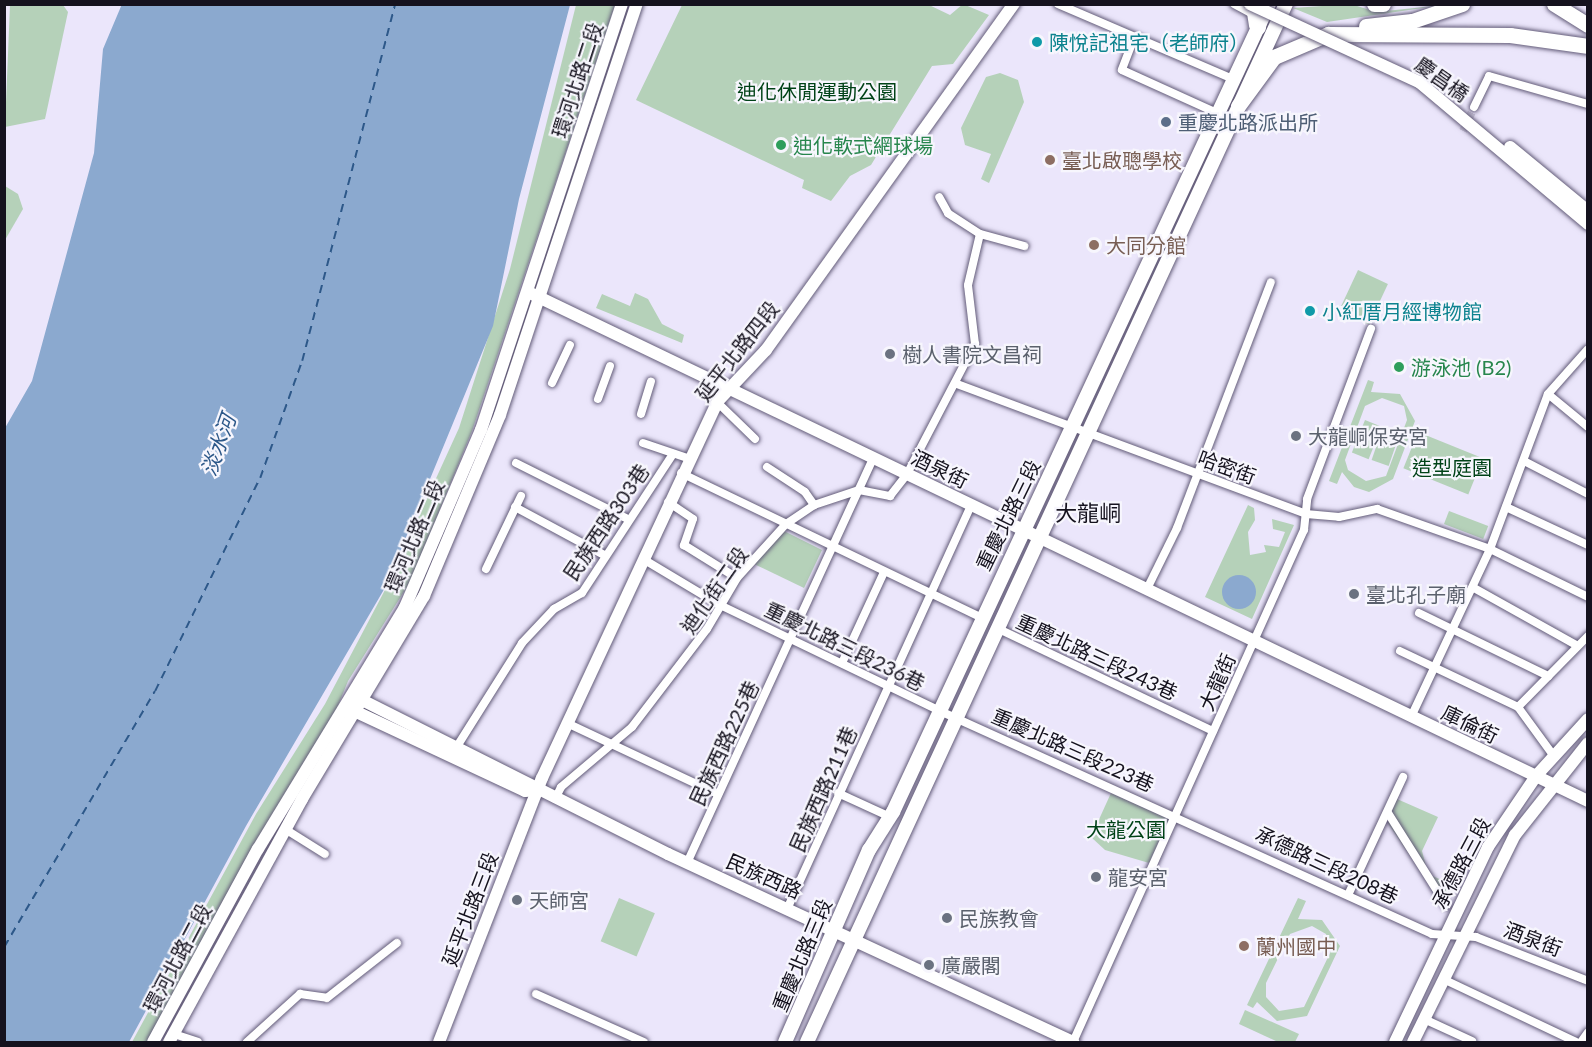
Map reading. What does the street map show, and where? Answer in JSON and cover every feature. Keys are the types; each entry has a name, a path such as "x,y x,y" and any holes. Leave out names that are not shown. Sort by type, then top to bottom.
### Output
{"highway":[{"path":"1256,31 1261,4"},
{"path":"1374,4 1383,4"},
{"path":"1238,106 1275,57 1328,34 1412,21 1462,4"},
{"path":"1554,4 1587,26"},
{"path":"1574,4 1587,14"},
{"path":"1328,34 1504,34 1587,46"}],"main road":[{"name":"重慶北路三段","path":"785,1042 888,816 940,711 1269,4"},
{"name":"重慶北路三段","path":"807,1042 955,716 999,629 1038,537 1286,4"}],"street":[{"name":"環河北路二段","path":"534,294 622,4"},
{"name":"環河北路二段","path":"171,1038 357,702 410,596 481,430 534,294 637,4"},
{"name":"延平北路四段","path":"537,790 687,458 717,402 731,392 1014,4"},
{"path":"1058,4 1233,79"},
{"path":"1234,4 1251,13 1256,31"},
{"name":"慶昌橋","path":"1250,4 1419,82 1587,224"},
{"name":"慶昌橋","path":"1269,4 1426,79 1587,211"},
{"path":"1134,38 1122,70 1217,113"},
{"path":"1474,107 1489,76 1587,104"},
{"path":"939,197 948,213 980,234 1024,246"},
{"name":"迪化街二段","path":"555,799 561,787 611,745 682,664 737,578 786,524 814,505 859,490 890,496 907,474 957,384 975,344 968,285 980,234"},
{"path":"1146,589 1198,474 1271,282"},
{"name":"酒泉街","path":"534,294 731,392 907,474 1336,681"},
{"name":"大龍街","path":"1073,1042 1178,814 1304,530 1306,513 1371,329"},
{"path":"552,382 570,345"},
{"path":"1411,717 1491,549 1548,394 1587,349"},
{"path":"598,399 610,366"},
{"path":"641,414 651,382"},
{"name":"哈密街","path":"957,384 1306,513 1339,517 1377,509 1491,549 1587,597"},
{"path":"1548,394 1587,427"},
{"path":"717,402 755,439"},
{"path":"643,443 687,458"},
{"name":"民族西路303巷","path":"456,748 522,643 554,609 582,593 626,518 673,454"},
{"name":"民族西路225巷","path":"687,863 873,459"},
{"path":"1524,461 1587,494"},
{"path":"516,463 626,518"},
{"path":"767,467 805,492 814,505"},
{"path":"681,473 832,548 982,618"},
{"path":"486,569 521,496"},
{"path":"668,502 693,519 684,545 737,578"},
{"name":"民族西路211巷","path":"788,907 971,505"},
{"path":"515,507 604,555"},
{"path":"1506,507 1587,545"},
{"name":"重慶北路三段236巷","path":"643,559 720,605 940,711 955,716"},
{"path":"842,663 884,572"},
{"path":"1474,588 1576,645"},
{"path":"1419,614 1548,676"},
{"name":"重慶北路三段243巷","path":"999,629 1214,731"},
{"path":"1518,707 1587,636"},
{"path":"1400,651 1518,707 1553,755"},
{"name":"庫倫街","path":"1336,681 1587,801"},
{"name":"環河北路二段","path":"153,1042 258,849 345,706 357,702"},
{"name":"民族西路","path":"357,702 456,748 687,863 854,937 1073,1042"},
{"name":"民族西路","path":"357,702 525,791 537,790"},
{"name":"重慶北路三段223巷","path":"955,716 1178,814"},
{"name":"承德路三段","path":"1395,1042 1488,847 1536,776 1587,719"},
{"path":"567,723 718,794"},
{"name":"承德路三段","path":"1413,1042 1515,836 1551,784 1587,743"},
{"path":"1349,893 1403,777"},
{"name":"延平北路三段","path":"439,1042 537,790"},
{"path":"838,793 888,816"},
{"path":"1388,813 1446,905"},
{"name":"承德路三段208巷","path":"1178,814 1445,935 1464,936"},
{"path":"285,829 325,854"},
{"name":"酒泉街","path":"1464,936 1587,981"},
{"path":"247,1042 300,994 327,998 397,943"},
{"path":"1443,979 1576,1042"},
{"path":"536,994 644,1042"},
{"path":"1424,1019 1472,1041"},
{"path":"1581,1042 1587,1032"},
{"path":"171,1038 198,1042"}],"green space":[{"name":"迪化休閒運動公園","path":"927,4 950,15 963,4 989,15 953,64 932,66 871,165 850,176 831,201 802,188 804,180 636,100 682,5"},
{"path":"1351,4 1376,12 1443,5 1327,22 1293,8"},
{"path":"10,5 63,5 68,12 45,119 5,127"},
{"path":"576,5 615,5 472,431 410,582 348,681 335,713 148,1042 132,1042 256,814 325,704 386,588 459,428 510,269"},
{"path":"1000,73 1018,80 1024,102 989,183 981,179 991,154 965,145 961,128 986,77"},
{"path":"5,186 18,194 23,209 5,240"},
{"path":"1358,270 1388,284 1369,325 1339,311"},
{"path":"635,293 648,299 662,324 684,335 682,343 596,308 602,294 630,306"},
{"path":"1368,380 1374,382 1371,392 1400,394 1415,421 1393,479 1369,492 1354,487 1342,472 1337,484 1329,481","holes":["1382,398 1404,406 1407,420 1386,476 1366,481 1348,470 1345,460 1365,406"]},
{"path":"1365,420 1382,427 1369,459 1352,452"},
{"path":"1383,427 1400,433 1389,466 1372,460"},
{"name":"造型庭園","path":"1418,432 1483,458 1468,494 1403,468"},
{"path":"1248,505 1254,508 1255,520 1248,532 1250,555 1266,552 1264,545 1279,547 1285,532 1273,529 1272,519 1294,525 1252,619 1205,597"},
{"path":"1449,511 1488,526 1483,539 1444,524"},
{"path":"784,531 822,550 804,588 754,564"},
{"name":"大龍公園","path":"1111,793 1169,819 1149,863 1105,850 1091,837"},
{"path":"1397,799 1438,817 1422,851 1428,874 1453,885 1444,906 1387,822"},
{"path":"619,898 655,913 637,957 601,941"},
{"path":"1298,898 1306,901 1298,919 1322,920 1340,946 1307,1016 1277,1021 1257,1002 1253,1008 1247,1005","holes":["1312,926 1326,934 1331,951 1304,1007 1279,1011 1266,997 1266,983 1290,934"]},
{"path":"1245,1010 1299,1034 1295,1042 1278,1042 1239,1024"}],"water":[{"name":"淡水河","path":"122,4 570,5 519,199 493,326 386,586 246,826 129,1042 5,1042 5,428 32,381 94,153 103,49"},
{"path":"1239,575 1251,580 1256,592 1251,604 1239,609 1227,604 1222,592 1227,580"}],"ferry route":[{"path":"4,947 155,691 260,478 302,361 395,4"}],"tunnel":[{"path":"1463,131 1474,107"}],"place":[{"name":"陳悅記祖宅（老師府）","path":"1037,42"},
{"name":"重慶北路派出所","path":"1166,122"},
{"name":"迪化軟式網球場","path":"781,145"},
{"name":"臺北啟聰學校","path":"1050,160"},
{"name":"大同分館","path":"1094,245"},
{"name":"小紅厝月經博物館","path":"1310,311"},
{"name":"樹人書院文昌祠","path":"890,354"},
{"name":"游泳池 (B2)","path":"1399,367"},
{"name":"大龍峒保安宮","path":"1296,436"},
{"name":"臺北孔子廟","path":"1354,594"},
{"name":"龍安宮","path":"1096,877"},
{"name":"天師宮","path":"517,900"},
{"name":"民族教會","path":"947,918"},
{"name":"蘭州國中","path":"1244,946"},
{"name":"廣嚴閣","path":"929,965"}],"district":[{"name":"大龍峒","path":"1088,513"}]}
